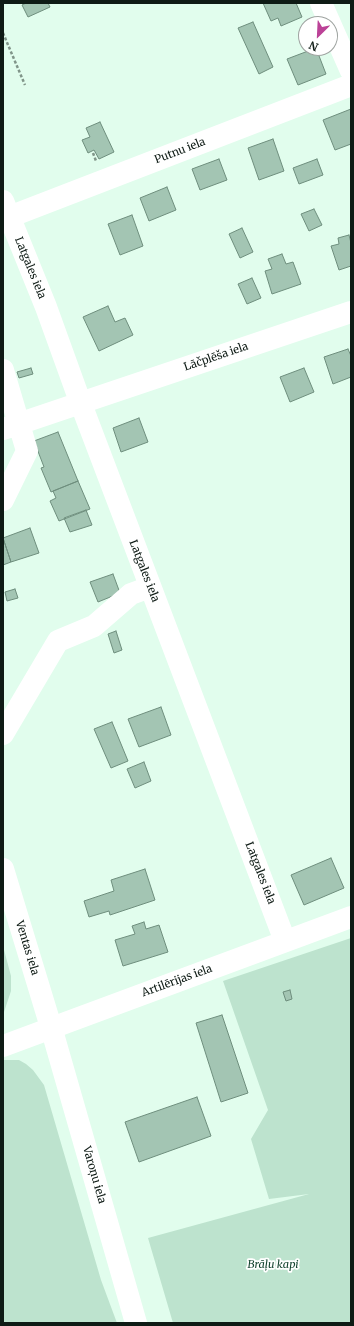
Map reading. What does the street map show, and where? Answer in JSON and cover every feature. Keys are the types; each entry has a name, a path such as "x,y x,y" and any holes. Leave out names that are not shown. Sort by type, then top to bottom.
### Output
{"main road":[{"path":"321,3 351,71"},
{"name":"Putnu iela","path":"6,209 351,85"},
{"name":"Latgales iela","path":"6,209 46,307 81,404 285,941"},
{"name":"Lāčplēša iela","path":"11,426 81,404 351,312"},
{"path":"3,370 11,426 27,451 3,500"},
{"path":"4,730 58,641 94,626 132,594 150,587"},
{"name":"Ventas iela","path":"3,869 51,1027"},
{"name":"Artilērijas iela","path":"3,1046 351,917"},
{"name":"Varoņu iela","path":"51,1027 136,1323"}],"path":[{"path":"3,34 25,85"}],"green space":[{"name":"Brāļu kapi","path":"351,938 351,1323 173,1323 148,1238 309,1194 269,1199 251,1139 268,1110 223,981"},
{"path":"3,946 11,976 11,991 3,1015"},
{"path":"3,1060 19,1060 26,1064 33,1070 44,1085 101,1280 117,1323 3,1323"}],"building":[{"path":"26,3 48,3 50,7 28,17 22,5"},
{"path":"263,3 296,3 302,16 298,16 298,19 281,26 278,18 271,21"},
{"path":"253,22 273,67 259,74 238,28"},
{"path":"298,55 319,56 326,74 298,85 287,59"},
{"path":"351,109 351,144 335,150 323,120"},
{"path":"100,122 114,152 99,159 94,150 88,153 82,140 90,137 86,128"},
{"path":"273,139 284,171 259,180 248,148"},
{"path":"219,159 227,180 200,190 192,169"},
{"path":"317,159 323,175 299,184 293,168"},
{"path":"167,187 176,210 149,221 140,198"},
{"path":"314,209 322,225 309,231 301,214"},
{"path":"132,215 143,246 120,255 108,224"},
{"path":"242,228 253,252 240,258 229,234"},
{"path":"349,235 351,243 351,266 339,270 331,246 339,244 338,238"},
{"path":"282,254 286,264 293,262 301,284 272,294 265,271 272,269 268,259"},
{"path":"252,278 261,298 247,304 238,284"},
{"path":"108,306 115,322 125,318 133,335 99,351 83,317"},
{"path":"348,349 351,356 351,377 333,384 324,357"},
{"path":"31,368 33,374 19,378 17,372"},
{"path":"304,368 314,392 290,402 280,377"},
{"path":"139,418 148,442 121,452 113,428"},
{"path":"58,432 78,481 51,492 41,468 44,467 34,441"},
{"path":"78,481 90,509 59,521 50,501 56,498 53,491"},
{"path":"86,510 92,525 70,532 64,518"},
{"path":"30,528 39,553 11,562 3,538"},
{"path":"3,538 11,562 3,565"},
{"path":"113,574 120,593 98,602 90,582"},
{"path":"15,589 18,598 7,601 5,592"},
{"path":"116,631 122,650 114,653 108,634"},
{"path":"161,707 171,735 139,747 128,719"},
{"path":"112,722 128,761 111,768 94,729"},
{"path":"144,762 151,781 135,788 127,769"},
{"path":"331,858 344,888 304,905 291,875"},
{"path":"145,869 155,900 110,915 109,911 89,917 84,901 114,891 111,880"},
{"path":"144,922 146,929 159,925 168,952 123,966 115,940 135,934 132,926"},
{"path":"290,990 292,999 286,1001 283,992"},
{"path":"222,1015 248,1093 221,1102 196,1023"},
{"path":"197,1097 211,1136 139,1162 125,1122"}]}
